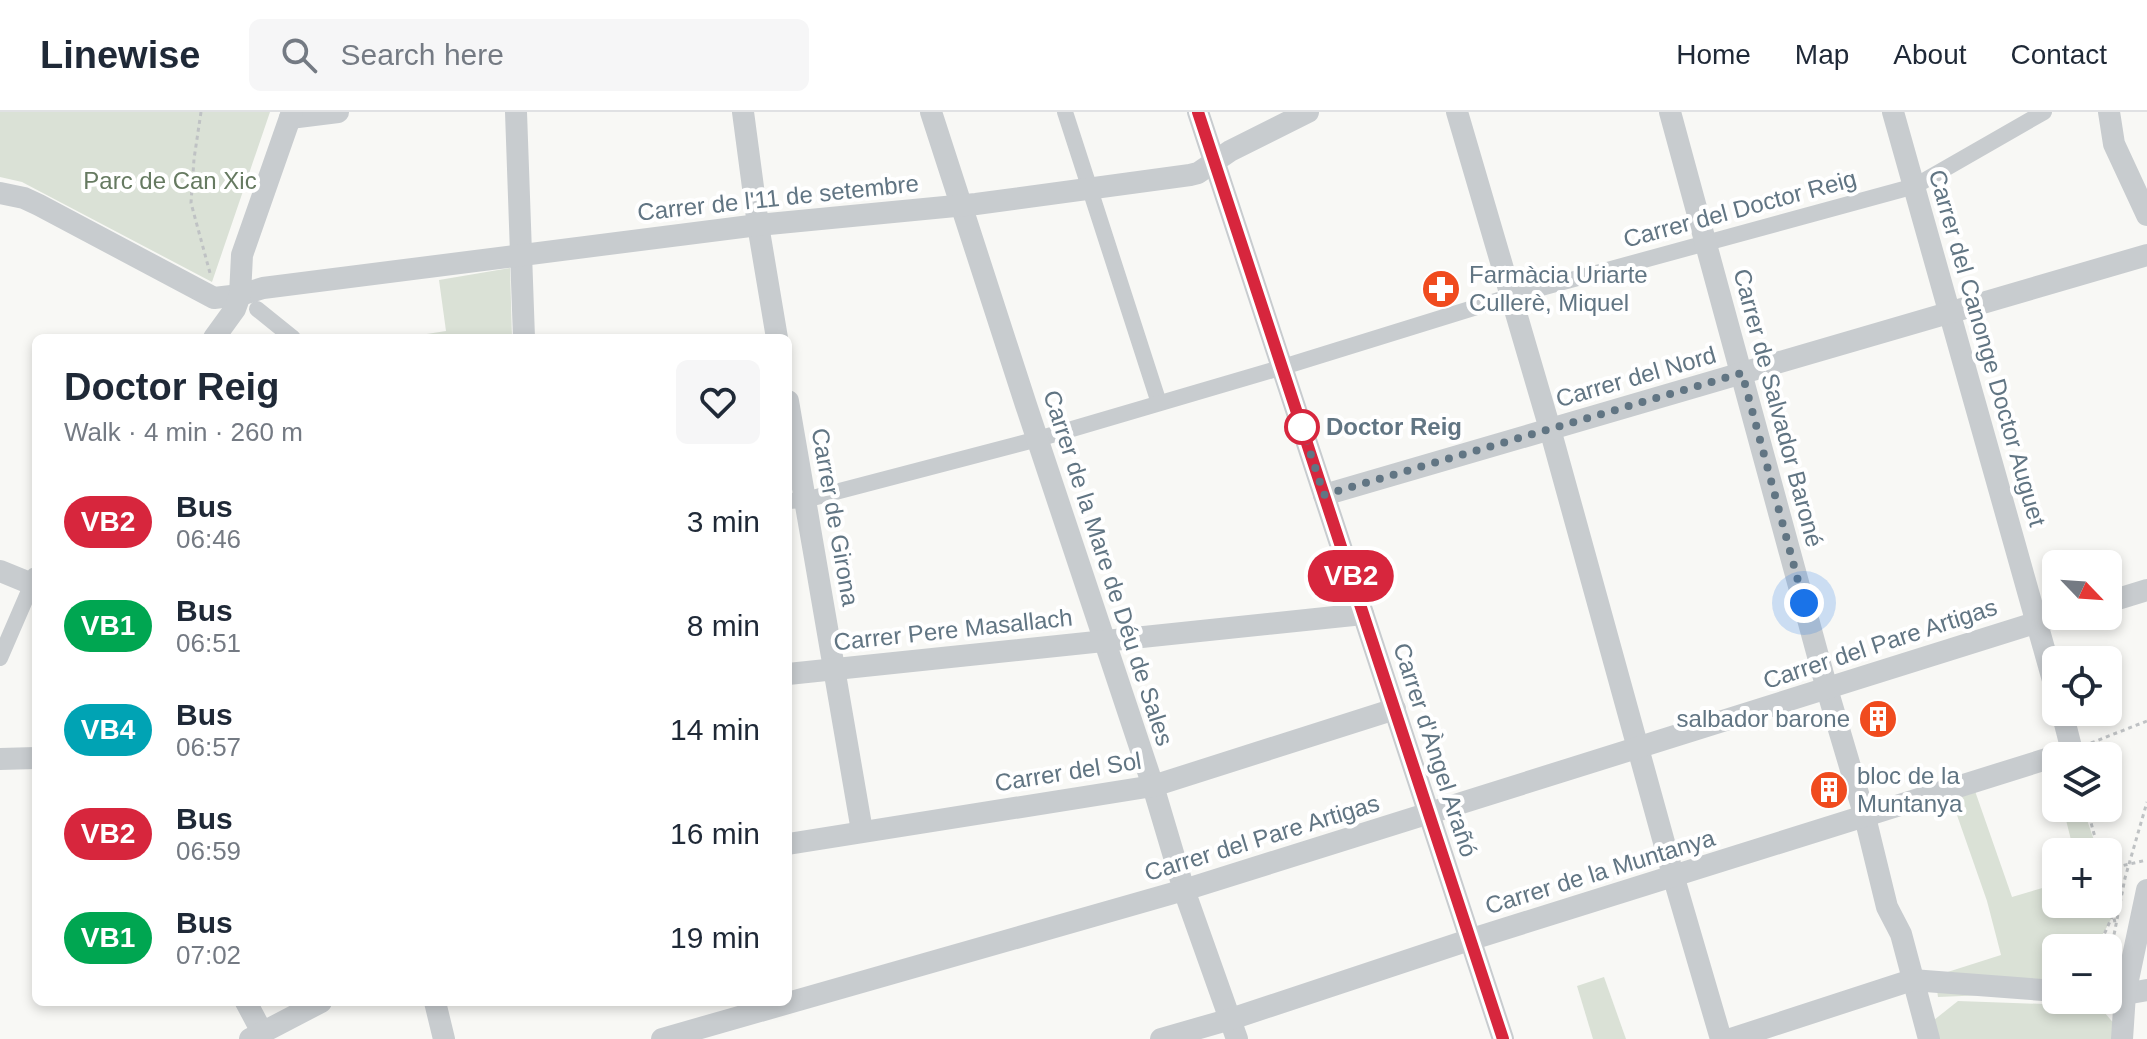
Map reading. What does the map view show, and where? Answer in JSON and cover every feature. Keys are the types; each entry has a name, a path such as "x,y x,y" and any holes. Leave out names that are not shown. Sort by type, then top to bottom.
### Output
{"street":[{"path":"288,334 248,302 242,255 291,115 338,112"},
{"path":"516,112 524,334"},
{"path":"743,112 776,334"},
{"name":"Carrer de la Mare de Déu de Sales","path":"931,112 1153,786 1184,890 1234,1029"},
{"path":"1065,112 1159,403"},
{"name":"Carrer d'Àngel Arañó","path":"1198,112 1503,1039"},
{"name":"Carrer de l'11 de setembre","path":"0,193 39,205 214,298 248,302 263,288 758,225 1091,189 1190,175 1308,112"},
{"path":"1457,112 1550,429 1721,1039"},
{"name":"Carrer de Salvador Baroné","path":"1670,112 1827,689 1865,817 1887,907 1901,934 1929,1039"},
{"name":"Carrer del Canonge Doctor Auguet","path":"1893,112 1951,313 2042,603"},
{"name":"Carrer del Doctor Reig","path":"796,501 1038,439 1512,296 1915,186 2044,112"},
{"path":"2109,112 2114,144 2147,215"},
{"name":"Carrer del Nord","path":"1324,495 2147,255"},
{"path":"217,334 235,309 248,302"},
{"name":"Carrer de Girona","path":"792,451 796,501 835,668 862,831"},
{"path":"0,571 32,580"},
{"path":"0,658 32,586"},
{"path":"2122,598 2147,590"},
{"name":"Carrer Pere Masallach","path":"792,673 1363,614"},
{"name":"Carrer del Pare Artigas","path":"792,1002 1184,890 2042,621"},
{"name":"Carrer del Sol","path":"792,843 1153,786 1395,709"},
{"path":"0,759 32,758"},
{"name":"Carrer de la Muntanya","path":"1161,1039 1234,1029 1469,940 2042,761"},
{"path":"2122,1039 2127,993 2147,890"},
{"path":"1731,1039 1912,980 2042,990"},
{"path":"248,1006 265,1034 314,1006"},
{"path":"436,1006 444,1039"},
{"name":"Carrer del Pare Artigas","path":"662,1039 778,1006"}],"path":[{"path":"201,112 191,203 213,281 248,302"},
{"path":"2094,742 2147,721"},
{"path":"2122,866 2147,860"}],"green space":[{"name":"Parc de Can Xic","path":"0,112 270,112 212,282 22,182 0,177"},
{"path":"510,268 512,334 427,334 446,331 439,280"},
{"path":"1975,791 2012,897 2042,888 2042,918 2112,918 2103,934 2042,934 2042,993 1938,997 1935,976 2001,955 1987,901 1951,798"},
{"path":"2066,822 2088,822 2093,838 2070,838"},
{"path":"1604,977 1626,1039 1593,1039 1577,986"},
{"path":"1958,1001 2042,1004 2042,1014 2106,1014 2116,1026 2114,1039 1939,1039 1934,1020"}],"bus line":[{"name":"VB2","path":"1198,112 1503,1039"}],"place":[{"name":"Farmàcia Uriarte Cullerè, Miquel","path":"1441,289"},
{"name":"Doctor Reig","path":"1302,427"},
{"name":"salbador barone","path":"1878,719"},
{"name":"bloc de la Muntanya","path":"1829,790"}],"route":[{"path":"1302,427 1324,495 1742,373 1804,603"}]}
